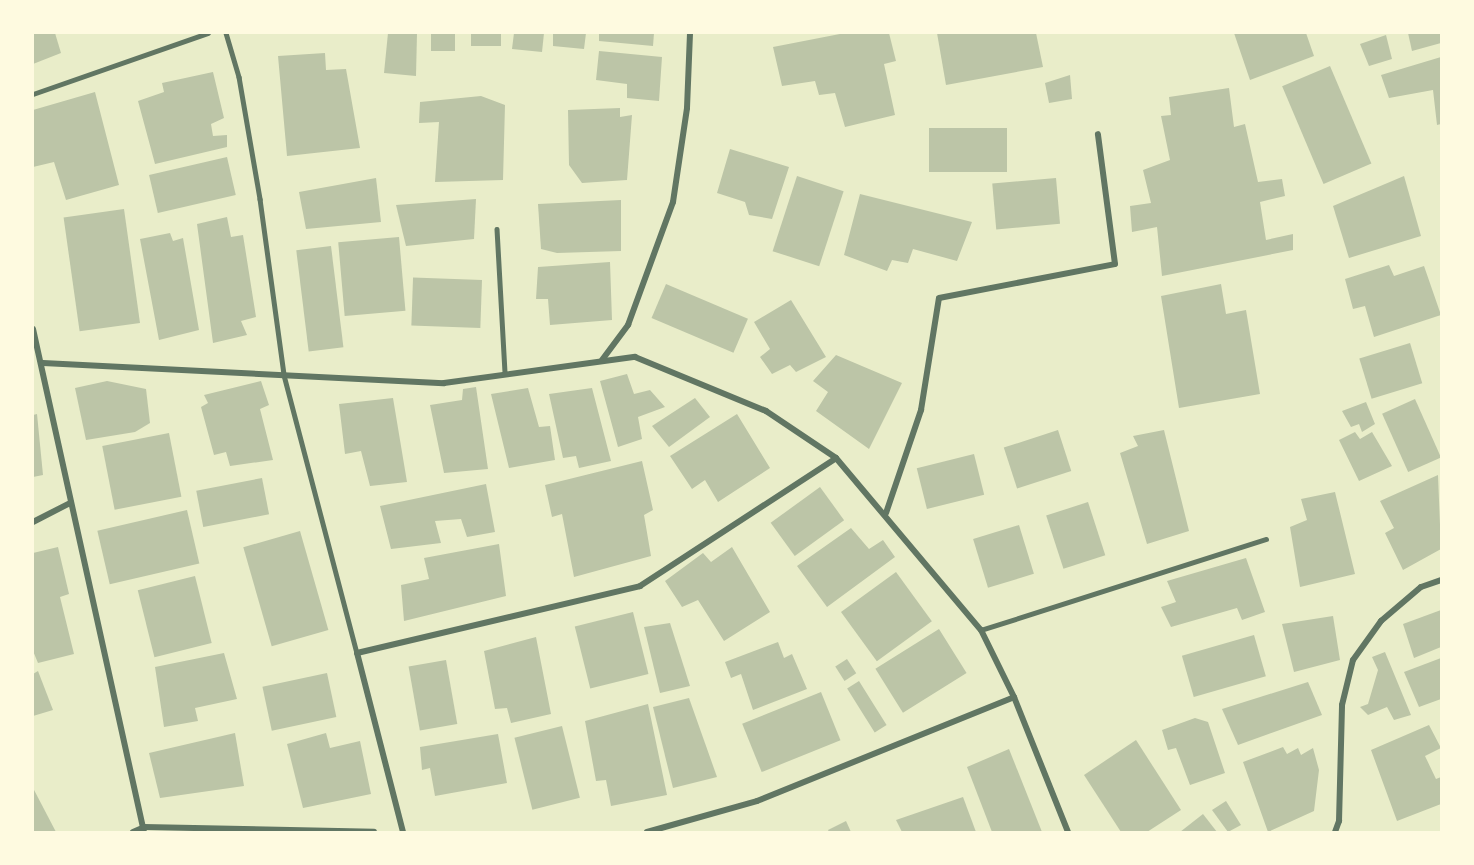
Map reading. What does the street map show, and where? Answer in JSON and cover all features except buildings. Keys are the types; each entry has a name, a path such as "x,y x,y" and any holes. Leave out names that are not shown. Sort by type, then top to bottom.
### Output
{"street":[{"path":"602,360 628,325 673,202 687,108 690,33"},
{"path":"886,513 921,410 939,298 1115,264 1098,134"},
{"path":"33,329 43,363 70,503 144,830"},
{"path":"43,363 444,383 635,357 766,411 836,458 886,513 981,630 1014,697 1068,832"},
{"path":"403,832 357,653 640,586 836,458"},
{"path":"33,522 70,503"},
{"path":"1335,832 1339,821 1342,705 1353,660 1381,621 1420,587 1441,580"},
{"path":"647,832 757,801 1014,697"},
{"path":"133,832 144,830 374,832"}],"lane":[{"path":"33,94 208,33"},
{"path":"226,33 239,77 260,200 284,375 357,653"},
{"path":"497,229 505,374"},
{"path":"981,630 1266,539"}]}
